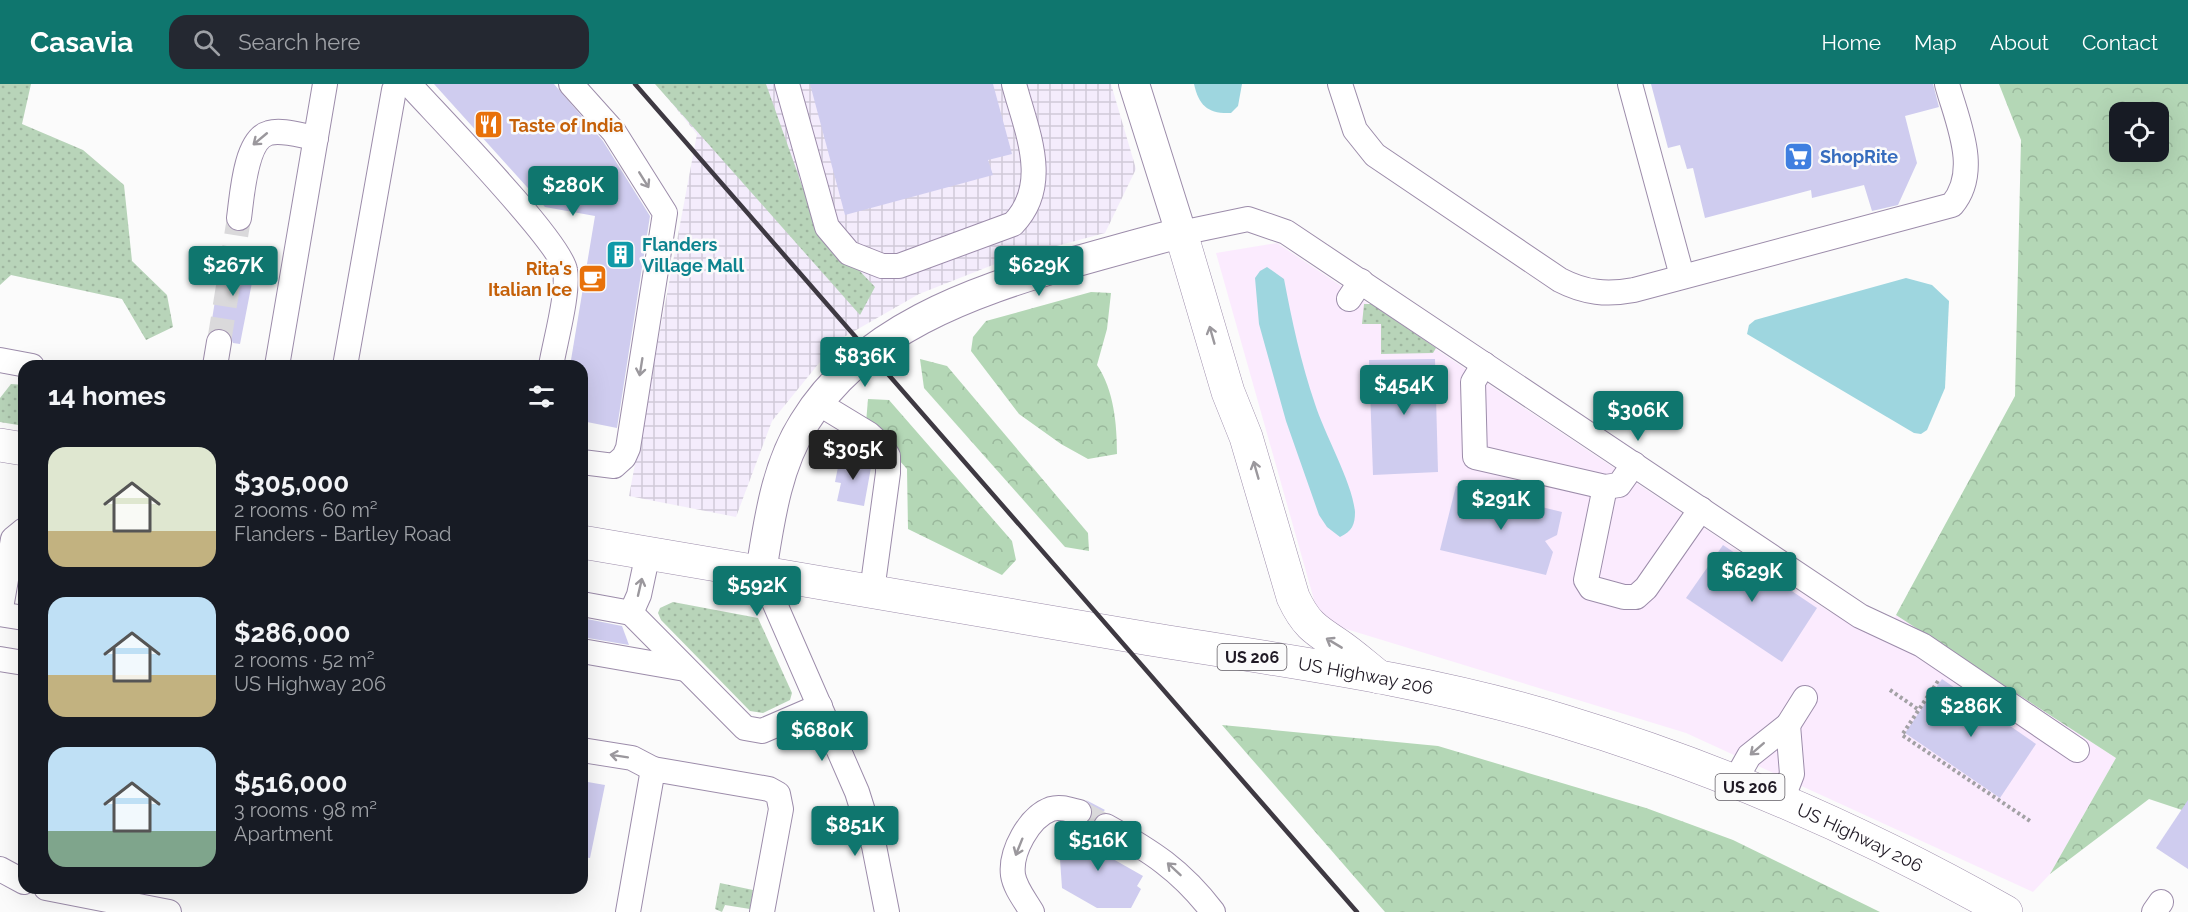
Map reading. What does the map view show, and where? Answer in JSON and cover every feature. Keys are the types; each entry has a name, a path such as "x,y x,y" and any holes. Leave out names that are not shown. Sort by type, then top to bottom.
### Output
{"highway":[{"path":"1181,233 1228,392 1246,437 1293,597 1299,610 1316,631 1380,678"},
{"path":"0,445 18,448"},
{"name":"US Highway 206","path":"588,543 1380,678 1561,720 1736,781 1782,800 1871,840 2006,912"}],"main road":[{"path":"761,572 770,515 783,470 802,425 843,375 886,340 948,305 1016,279 1181,233 1134,84"}],"street":[{"path":"278,360 325,84"},
{"path":"346,360 394,90 399,84"},
{"path":"409,84 536,225 562,260 566,279 552,360"},
{"path":"571,84 614,132 665,213 628,447 624,457 614,466 588,463"},
{"path":"787,84 827,227 849,253 882,266 899,266 916,261 1013,224 1021,216 1032,196 1035,171 1014,84"},
{"path":"1340,84 1355,130 1371,151 1560,280 1591,292 1612,293 1952,205 1962,190 1966,162 1947,84"},
{"path":"1630,84 1682,276"},
{"path":"239,219 250,153 257,139 270,132 316,138"},
{"path":"1181,233 1240,220 1258,221 1294,237 1355,290 1484,364 1860,616 1922,645 2077,750"},
{"path":"216,360 219,342"},
{"path":"0,360 18,363"},
{"path":"1484,364 1473,382 1474,457 1605,487 1619,485 1634,464"},
{"path":"818,403 869,434 888,456 888,473 872,591"},
{"path":"1605,487 1586,580 1591,588 1624,597 1636,597 1646,588 1701,509"},
{"path":"18,539 0,614 18,617"},
{"path":"631,613 639,595 648,553"},
{"path":"761,572 867,819 887,912"},
{"path":"588,605 631,613 742,725 751,730 771,728 820,706"},
{"path":"588,652 685,669"},
{"path":"0,659 18,662"},
{"path":"1736,781 1749,756 1788,724 1805,698"},
{"path":"1782,800 1792,774 1788,724"},
{"path":"588,751 632,758 653,769 769,789 778,794 781,809 762,912"},
{"path":"628,912 653,769"},
{"path":"1032,912 1016,886 1013,876 1014,860 1023,838 1032,824 1048,811 1059,808 1079,812"},
{"path":"1106,826 1161,858 1192,887 1213,912"},
{"path":"0,869 18,879"},
{"path":"77,894 169,912"}],"path":[{"path":"1941,676 1902,735 2030,821"},
{"path":"1890,690 1918,710"}],"shaded area":[{"path":"656,84 1111,84 1136,169 1105,233 1008,259 919,294 837,341 772,421 736,517 629,496 697,134"},
{"path":"1277,243 1830,612 1884,635 1896,615 2116,758 2050,874 2033,892 1686,733 1320,621 1216,253"}],"green space":[{"path":"0,84 31,84 22,124 83,150 124,185 132,261 167,295 173,327 146,340 122,299 11,275 0,285"},
{"path":"655,84 766,84 816,225 875,287 860,315"},
{"path":"1999,84 2188,84 2188,812 2149,799 2050,874 2116,758 1896,615 2015,396 2021,140"},
{"path":"1091,292 1111,293 1107,329 1097,365 1111,396 1117,454 1088,459 1061,444 1019,414 971,351 973,337 986,321"},
{"path":"1364,304 1372,304 1436,348 1433,353 1381,354 1381,324 1362,324"},
{"path":"920,359 947,366 1088,533 1089,551 1065,547 924,388"},
{"path":"11,384 18,385 18,425 0,422 0,398"},
{"path":"868,399 889,400 1012,541 1016,560 1002,575 908,529 907,469 866,423"},
{"path":"673,602 758,618 792,693 790,700 763,713 750,711 661,620 658,613 660,608"},
{"path":"1222,725 1438,746 1646,808 1733,840 1880,912 1385,912"},
{"path":"720,883 753,890 750,909 725,905 722,912 715,909"}],"water":[{"path":"1194,84 1242,84 1238,106 1231,113 1211,110 1202,103"},
{"path":"1267,267 1284,279 1297,342 1310,389 1353,501 1355,512 1353,524 1350,530 1340,537 1327,527 1319,515 1286,421 1259,324 1255,278"},
{"path":"1906,278 1932,285 1949,301 1945,388 1927,430 1921,434 1914,433 1747,334 1749,325 1755,320"}],"building":[{"name":"Flanders Village Mall","path":"434,84 554,84 603,141 650,216 617,428 588,422 588,360 571,360 595,216 545,207"},
{"path":"810,84 993,84 1012,154 988,160 993,175 845,215"},
{"name":"ShopRite","path":"1651,84 1933,84 1939,107 1905,116 1917,163 1898,205 1872,211 1864,185 1812,198 1811,190 1705,218 1693,168 1687,169 1680,145 1668,148"},
{"path":"222,257 256,262 240,344 233,343 228,331 222,328 210,332"},
{"path":"1435,359 1438,472 1373,475 1369,360"},
{"path":"840,457 872,462 864,506 837,501 841,483 835,482"},
{"path":"1456,486 1562,512 1557,535 1545,541 1553,552 1546,575 1440,550"},
{"path":"1723,545 1817,608 1782,662 1686,598"},
{"path":"588,619 622,626 629,645 588,638"},
{"path":"1942,679 2036,744 2000,798 1905,733"},
{"path":"588,782 605,785 590,858 588,858"},
{"path":"1086,800 1105,810 1094,819 1092,827 1094,834 1106,842 1106,855 1143,876 1137,886 1141,889 1131,908 1097,908 1062,888 1059,845 1080,855 1079,826 1089,822 1093,815 1092,807"},
{"path":"2188,800 2188,869 2156,848"}],"tunnel":[{"path":"219,342 239,218"},
{"path":"1079,812 1106,826"}],"railway":[{"path":"635,84 1357,912"}],"place":[{"name":"Taste of India","path":"488,125"},
{"name":"ShopRite","path":"1799,156"},
{"name":"Flanders Village Mall","path":"621,254"},
{"name":"Rita's Italian Ice","path":"593,278"}]}
